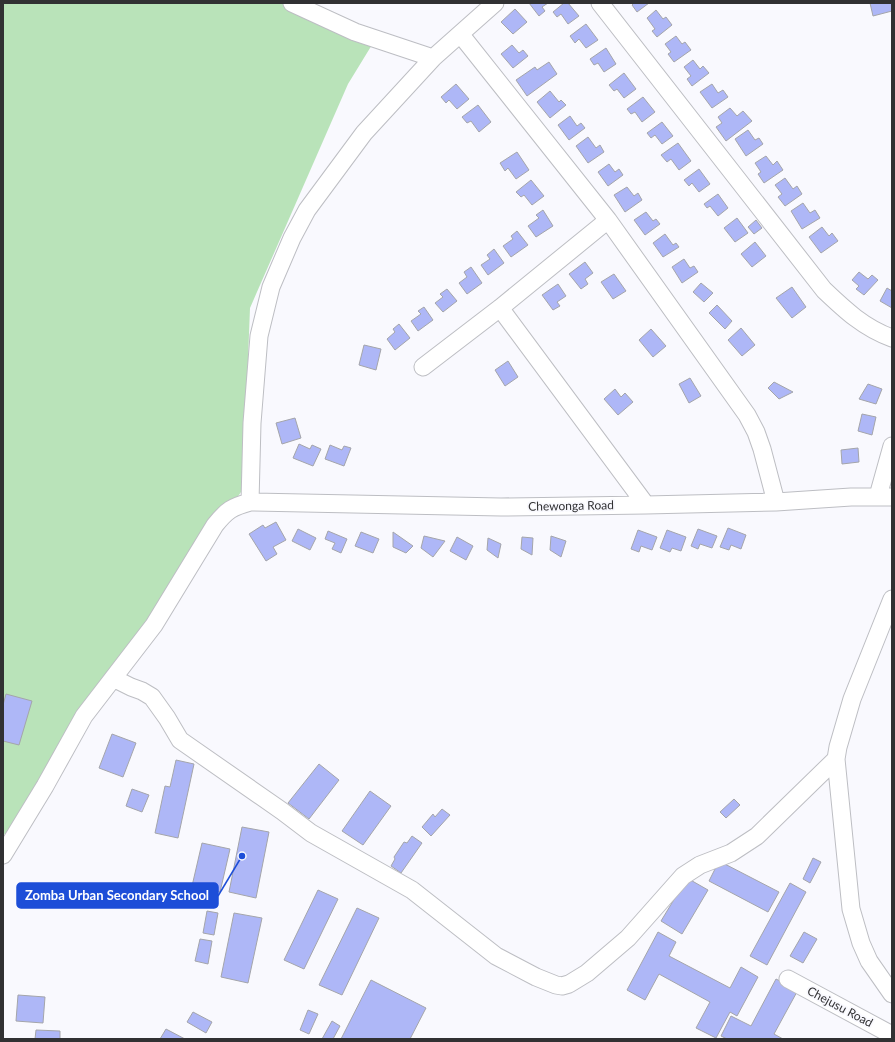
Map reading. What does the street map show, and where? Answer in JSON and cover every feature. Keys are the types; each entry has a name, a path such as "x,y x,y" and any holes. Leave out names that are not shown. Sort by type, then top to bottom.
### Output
{"street":[{"path":"292,3 355,32 433,58"},
{"path":"600,3 824,290 850,315 880,334 892,338"},
{"path":"250,502 252,423 255,377 260,336 271,287 281,262 307,210 364,133 433,58 461,35 486,7"},
{"path":"461,35 608,220 747,415 756,432 762,449 776,502"},
{"path":"423,367 500,308 608,220"},
{"path":"500,308 646,505"},
{"path":"885,497 892,446"},
{"name":"Chewonga Road","path":"3,856 45,786 84,716 154,625 207,538 220,520 230,509 235,506 250,502 501,507 646,505 776,502 885,497"},
{"path":"892,599 852,699 836,758 852,909 861,943 869,961 892,994"},
{"path":"114,678 152,697 180,740 311,833 412,890 496,956 536,978 562,986 569,984 587,973 628,938 683,876 700,865 731,853 757,836 836,758"},
{"name":"Chejusu Road","path":"788,979 892,1035"}],"green space":[{"path":"3,3 298,3 378,35 348,84 250,308 243,489 8,839 3,832"}],"building":[{"path":"529,3 548,3 542,7 545,11 539,16"},
{"path":"564,3 568,3 579,16 568,24 561,14 557,17 553,12"},
{"path":"634,3 649,3 637,12 632,5"},
{"path":"870,3 892,3 892,11 873,16"},
{"path":"515,9 527,22 513,34 501,22"},
{"path":"656,10 663,19 666,17 672,25 657,37 652,31 655,29 647,18"},
{"path":"586,24 598,40 586,48 579,39 575,43 570,36"},
{"path":"676,36 682,44 685,42 691,50 674,62 668,54 671,52 665,44"},
{"path":"512,45 519,53 523,50 528,56 513,68 501,54"},
{"path":"606,48 616,64 604,72 598,63 594,65 590,59"},
{"path":"693,60 700,69 703,66 709,73 692,86 687,79 691,76 684,67"},
{"path":"549,62 557,74 527,96 516,80 535,67 537,70"},
{"path":"624,73 636,89 624,98 617,89 614,91 609,85"},
{"path":"456,84 469,99 457,109 449,100 446,103 441,97"},
{"path":"712,84 718,93 723,90 728,97 712,108 700,92"},
{"path":"550,91 559,102 561,100 566,105 550,118 537,102"},
{"path":"643,97 655,112 642,122 635,112 631,114 627,109"},
{"path":"478,105 491,122 479,132 471,121 467,123 462,117"},
{"path":"730,108 737,116 743,111 752,121 726,141 716,127 722,123 718,117"},
{"path":"570,116 577,126 581,123 585,128 569,140 558,125"},
{"path":"662,122 673,136 662,144 655,135 651,138 647,133"},
{"path":"748,130 755,140 759,138 763,144 746,156 735,139"},
{"path":"588,137 596,148 600,145 604,152 588,163 576,146"},
{"path":"678,143 691,161 679,170 671,159 667,162 661,155"},
{"path":"517,152 529,170 516,179 508,168 505,171 500,163"},
{"path":"766,156 773,165 777,161 783,170 764,183 758,174 761,172 755,163"},
{"path":"609,164 615,172 619,169 623,175 608,186 598,172"},
{"path":"699,169 710,184 699,192 692,183 689,186 684,180"},
{"path":"785,178 793,189 797,186 802,194 785,206 778,197 782,194 775,185"},
{"path":"531,180 544,196 532,205 524,195 521,197 516,192"},
{"path":"627,187 634,196 638,193 642,200 625,212 614,195"},
{"path":"718,194 728,208 718,216 710,206 707,208 704,204"},
{"path":"803,203 810,213 815,210 820,218 802,229 791,211"},
{"path":"543,210 553,226 536,237 528,226 539,218 536,215"},
{"path":"646,212 653,221 656,219 660,224 645,235 634,220"},
{"path":"737,218 748,233 735,242 724,228"},
{"path":"756,220 762,228 754,234 748,227"},
{"path":"822,227 829,236 832,233 838,241 821,253 809,237"},
{"path":"517,231 528,245 511,257 503,246 513,239 511,236"},
{"path":"665,234 673,245 676,243 679,247 663,257 653,243"},
{"path":"755,242 766,256 752,267 741,254"},
{"path":"494,249 504,263 488,275 481,265 490,259 487,255"},
{"path":"684,259 690,268 694,266 698,272 682,283 672,267"},
{"path":"585,262 593,273 585,279 588,284 581,289 569,274"},
{"path":"471,267 482,283 467,294 459,283 467,277 464,272"},
{"path":"859,272 868,279 872,275 878,280 864,295 856,289 859,286 852,280"},
{"path":"614,274 626,291 613,299 601,282"},
{"path":"701,283 713,293 704,302 693,292"},
{"path":"558,284 566,296 557,302 560,306 553,310 542,295"},
{"path":"792,287 806,307 792,318 776,298"},
{"path":"887,288 892,291 892,308 880,301"},
{"path":"447,289 457,301 443,312 435,303 443,297 440,294"},
{"path":"717,305 732,321 725,329 709,313"},
{"path":"424,307 433,320 418,331 411,321 421,314 418,311"},
{"path":"399,324 410,338 395,350 387,339 395,332 393,329"},
{"path":"741,328 755,345 742,356 728,340"},
{"path":"651,329 666,346 653,357 639,340"},
{"path":"364,345 381,349 376,370 359,365"},
{"path":"508,361 518,377 505,386 495,370"},
{"path":"690,378 701,396 689,403 679,384"},
{"path":"774,382 793,392 779,399 768,388"},
{"path":"868,384 882,389 876,404 859,399"},
{"path":"615,389 621,397 625,393 633,402 618,415 604,399"},
{"path":"862,414 876,417 872,435 858,431"},
{"path":"295,418 301,438 282,444 276,423"},
{"path":"299,444 310,449 312,445 321,449 313,466 293,458"},
{"path":"330,445 342,450 344,446 351,448 344,466 325,459"},
{"path":"858,448 859,462 842,464 841,450"},
{"path":"276,522 286,540 273,547 277,554 266,561 249,534 263,525 265,528"},
{"path":"728,528 746,535 741,549 731,545 729,550 720,547"},
{"path":"298,529 316,538 310,550 292,541"},
{"path":"698,529 717,536 712,548 700,544 698,549 691,546"},
{"path":"638,530 657,537 652,550 641,546 639,552 631,549"},
{"path":"667,530 686,537 681,551 672,548 670,552 660,548"},
{"path":"328,531 347,539 341,553 332,549 335,543 325,539"},
{"path":"361,532 379,539 373,553 355,546"},
{"path":"393,532 413,546 406,553 393,547"},
{"path":"424,536 445,541 433,557 421,548"},
{"path":"551,536 566,541 561,557 550,550"},
{"path":"457,537 473,546 466,560 450,551"},
{"path":"522,537 533,538 532,555 521,549"},
{"path":"488,538 501,544 498,558 487,550"},
{"path":"6,694 32,701 19,745 3,741 3,705"},
{"path":"112,734 136,743 123,777 99,768"},
{"path":"176,760 194,764 178,838 155,833 165,786 170,787"},
{"path":"319,764 339,780 309,819 288,803"},
{"path":"132,789 149,795 142,812 126,806"},
{"path":"370,791 391,806 363,845 342,831"},
{"path":"734,799 740,805 726,818 720,812"},
{"path":"442,809 450,815 431,836 422,827 433,814 435,817"},
{"path":"242,827 269,832 256,898 229,892"},
{"path":"412,836 422,843 401,873 391,866 395,859 394,857 404,842 407,843"},
{"path":"202,843 230,849 220,892 192,886"},
{"path":"813,858 821,862 810,883 803,879"},
{"path":"719,861 779,892 768,912 709,881"},
{"path":"687,878 708,890 682,934 661,921"},
{"path":"790,883 806,892 767,965 750,956"},
{"path":"318,890 338,899 304,969 284,960"},
{"path":"357,908 379,918 342,995 319,985"},
{"path":"207,911 218,913 214,935 203,933"},
{"path":"234,913 262,918 248,983 221,977"},
{"path":"658,932 676,942 669,956 730,988 741,967 758,977 737,1016 730,1012 716,1038 696,1028 710,1002 659,974 645,1000 627,990"},
{"path":"804,932 817,939 803,963 790,956"},
{"path":"200,939 212,941 208,964 195,961"},
{"path":"776,979 798,990 774,1034 783,1039 727,1039 721,1036 731,1016 751,1026"},
{"path":"371,980 426,1008 410,1039 341,1039"},
{"path":"18,995 45,997 43,1023 16,1021"},
{"path":"308,1010 318,1014 309,1034 300,1030"},
{"path":"193,1012 212,1022 206,1033 187,1022"},
{"path":"332,1021 340,1026 333,1039 322,1039"},
{"path":"166,1029 185,1039 160,1039"},
{"path":"36,1030 60,1031 60,1039 35,1039"}],"place":[{"name":"Zomba Urban Secondary School","path":"242,856"}]}
